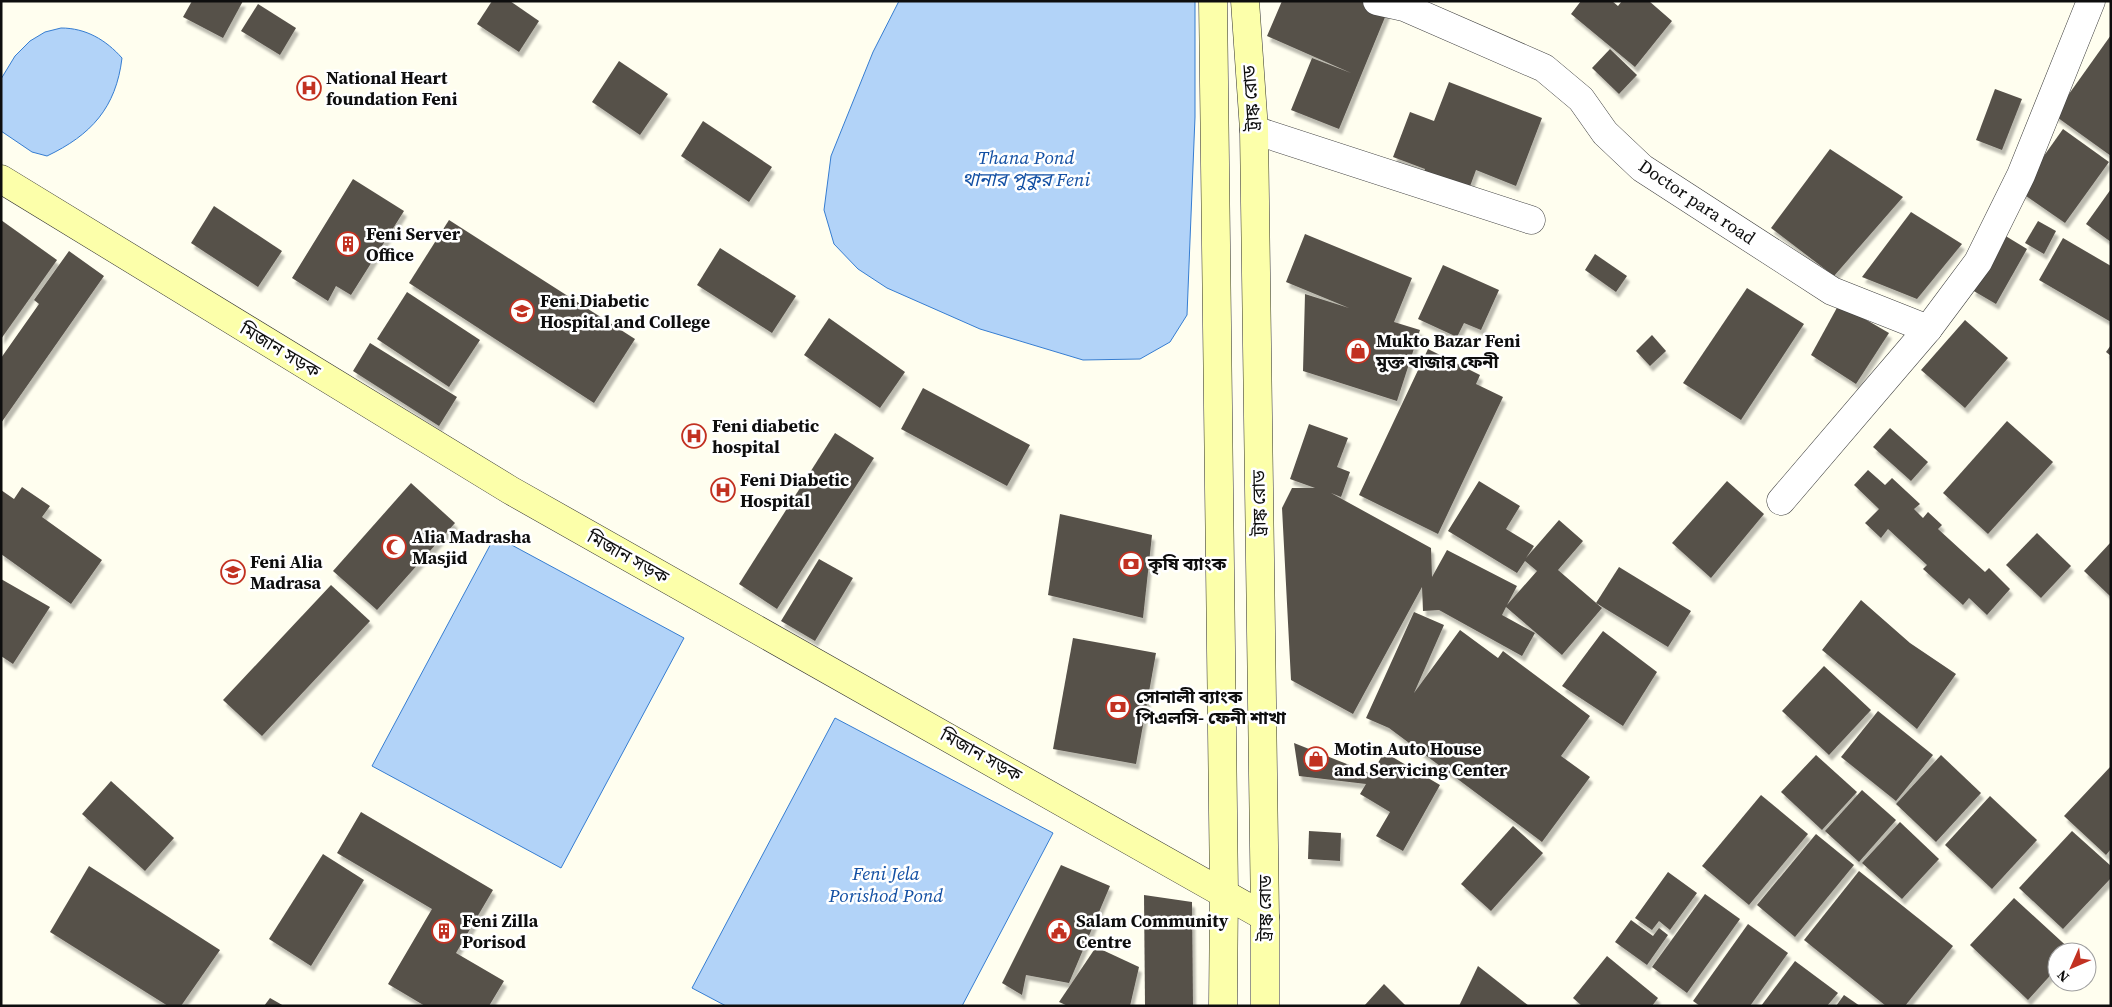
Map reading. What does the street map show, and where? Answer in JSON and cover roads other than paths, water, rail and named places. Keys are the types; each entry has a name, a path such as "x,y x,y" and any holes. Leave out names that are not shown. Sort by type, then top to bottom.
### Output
{"main road":[{"name":"ট্রাঙ্ক রোড","path":"1213,1 1224,892 1223,1006"},
{"name":"ট্রাঙ্ক রোড","path":"1245,1 1254,130 1266,917 1265,1006"},
{"name":"মিজান সড়ক","path":"1,179 510,490 1266,917"}],"street":[{"name":"Doctor para road","path":"1378,1 1404,7 1544,68 1581,99 1606,133 1642,168 1832,291 1928,329"},
{"path":"1781,501 1928,329 1978,262 2021,175 2091,1"},
{"path":"1254,130 1531,220"}],"water":[{"name":"Thana Pond থানার পুকুর Feni","path":"899,1 1195,1 1195,117 1187,315 1170,342 1140,359 1083,360 980,329 887,288 858,269 834,244 824,210 831,156 873,52"},
{"path":"61,28 79,30 95,36 122,58 114,91 99,118 76,139 47,156 32,152 1,131 1,79 15,56 30,41 45,32"},
{"path":"495,536 684,638 561,868 372,766"},
{"name":"Feni Jela Porishod Pond","path":"835,718 1053,833 962,1006 726,1006 692,988"}],"place":[{"name":"National Heart foundation Feni","path":"309,88"},
{"name":"Feni Server Office","path":"348,244"},
{"name":"Feni Diabetic Hospital and College","path":"522,311"},
{"name":"Mukto Bazar Feni মুক্ত বাজার ফেনী","path":"1358,351"},
{"name":"Feni diabetic hospital","path":"694,436"},
{"name":"Feni Diabetic Hospital","path":"723,490"},
{"name":"Alia Madrasha Masjid","path":"394,547"},
{"name":"কৃষি ব্যাংক","path":"1131,564"},
{"name":"Feni Alia Madrasa","path":"233,572"},
{"name":"সোনালী ব্যাংক পিএলসি- ফেনী শাখা","path":"1118,707"},
{"name":"Motin Auto House and Servicing Center","path":"1316,759"},
{"name":"Feni Zilla Porisod","path":"444,931"},
{"name":"Salam Community Centre","path":"1059,931"}]}
